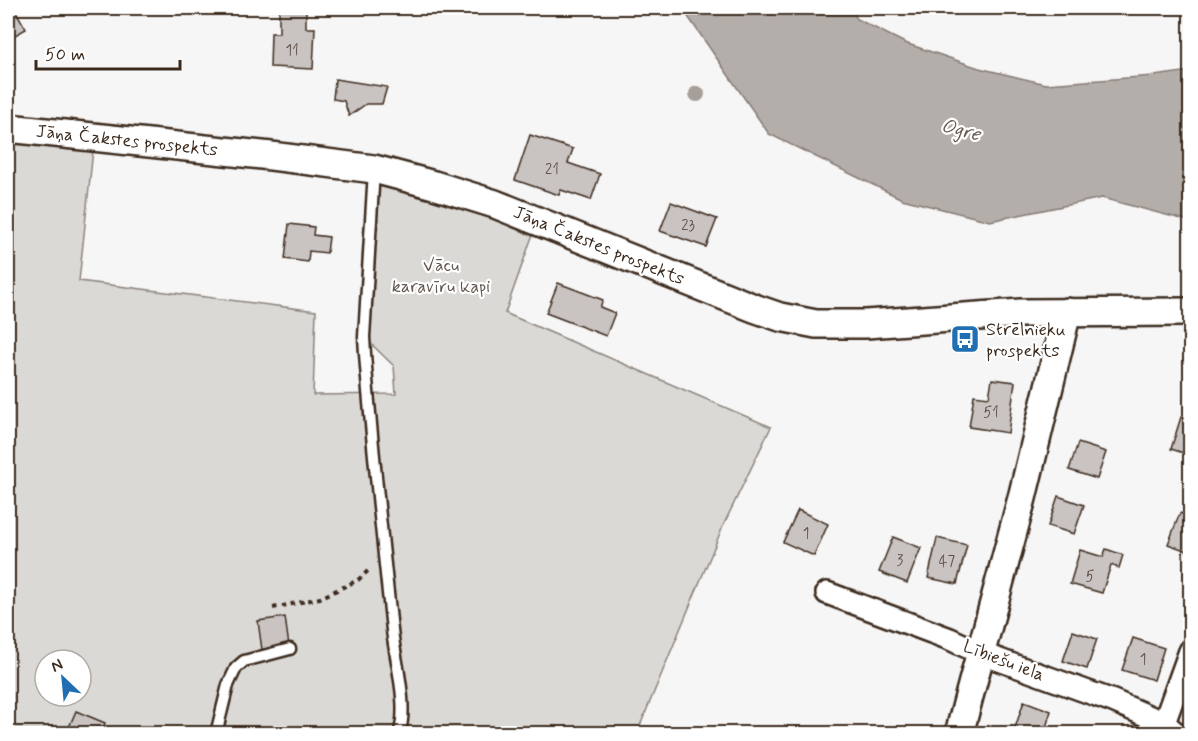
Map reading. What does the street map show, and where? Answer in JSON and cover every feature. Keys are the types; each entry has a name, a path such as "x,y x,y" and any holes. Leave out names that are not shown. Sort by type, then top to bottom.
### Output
{"street":[{"name":"Jāņa Čakstes prospekts","path":"8,128 374,169 495,204 754,308 780,317 816,324 866,324 1021,313 1191,312"},
{"path":"959,734 1022,498 1067,312"},
{"name":"Lībiešu iela","path":"827,593 950,639 980,653 1113,701 1170,728"},
{"path":"1170,728 1191,651"}],"lane":[{"path":"374,169 364,337 384,556 403,711 399,734"},
{"path":"216,734 228,685 236,668 244,661 290,650"}],"path":[{"path":"273,608 321,598 358,580 384,556"}],"green space":[{"name":"Vācu karavīru kapi","path":"8,142 93,150 79,281 316,311 313,395 396,394 394,366 364,337 373,181 468,208 533,234 505,313 771,427 723,526 637,733 8,733"}],"water":[{"name":"Ogre","path":"682,8 851,8 857,19 905,43 979,68 1046,84 1190,71 1190,219 1185,220 1102,198 990,221 902,199 769,134"}],"building":[{"path":"8,8 14,8 26,29 8,39"},
{"path":"279,8 306,9 306,28 315,28 313,69 270,67 271,33 279,33"},
{"path":"335,79 387,87 382,104 366,104 349,116 344,101 333,99"},
{"path":"530,135 573,149 568,163 600,174 591,200 561,190 559,195 515,180"},
{"path":"671,202 717,219 706,247 660,231"},
{"path":"289,224 314,227 313,235 329,237 327,253 309,251 308,262 285,259"},
{"path":"558,283 603,300 600,307 615,313 606,336 546,313"},
{"path":"992,379 1015,382 1008,433 969,427 974,395 989,397"},
{"path":"1181,417 1190,420 1190,455 1171,449"},
{"path":"1078,443 1106,452 1097,479 1069,470"},
{"path":"1058,496 1084,505 1074,534 1048,526"},
{"path":"798,510 828,524 814,556 783,542"},
{"path":"1180,513 1190,517 1190,552 1168,544"},
{"path":"893,537 921,548 907,583 879,572"},
{"path":"937,538 967,545 957,584 928,578"},
{"path":"1106,549 1123,555 1119,568 1111,565 1102,593 1070,584 1080,550 1103,557"},
{"path":"285,617 289,646 262,650 258,621"},
{"path":"1073,631 1097,639 1087,669 1063,661"},
{"path":"1133,638 1164,648 1154,680 1122,670"},
{"path":"1024,701 1051,711 1044,734 1013,734"},
{"path":"76,711 105,723 101,734 66,734"}],"place":[{"name":"Strēlnieku prospekts","path":"965,339"}]}
